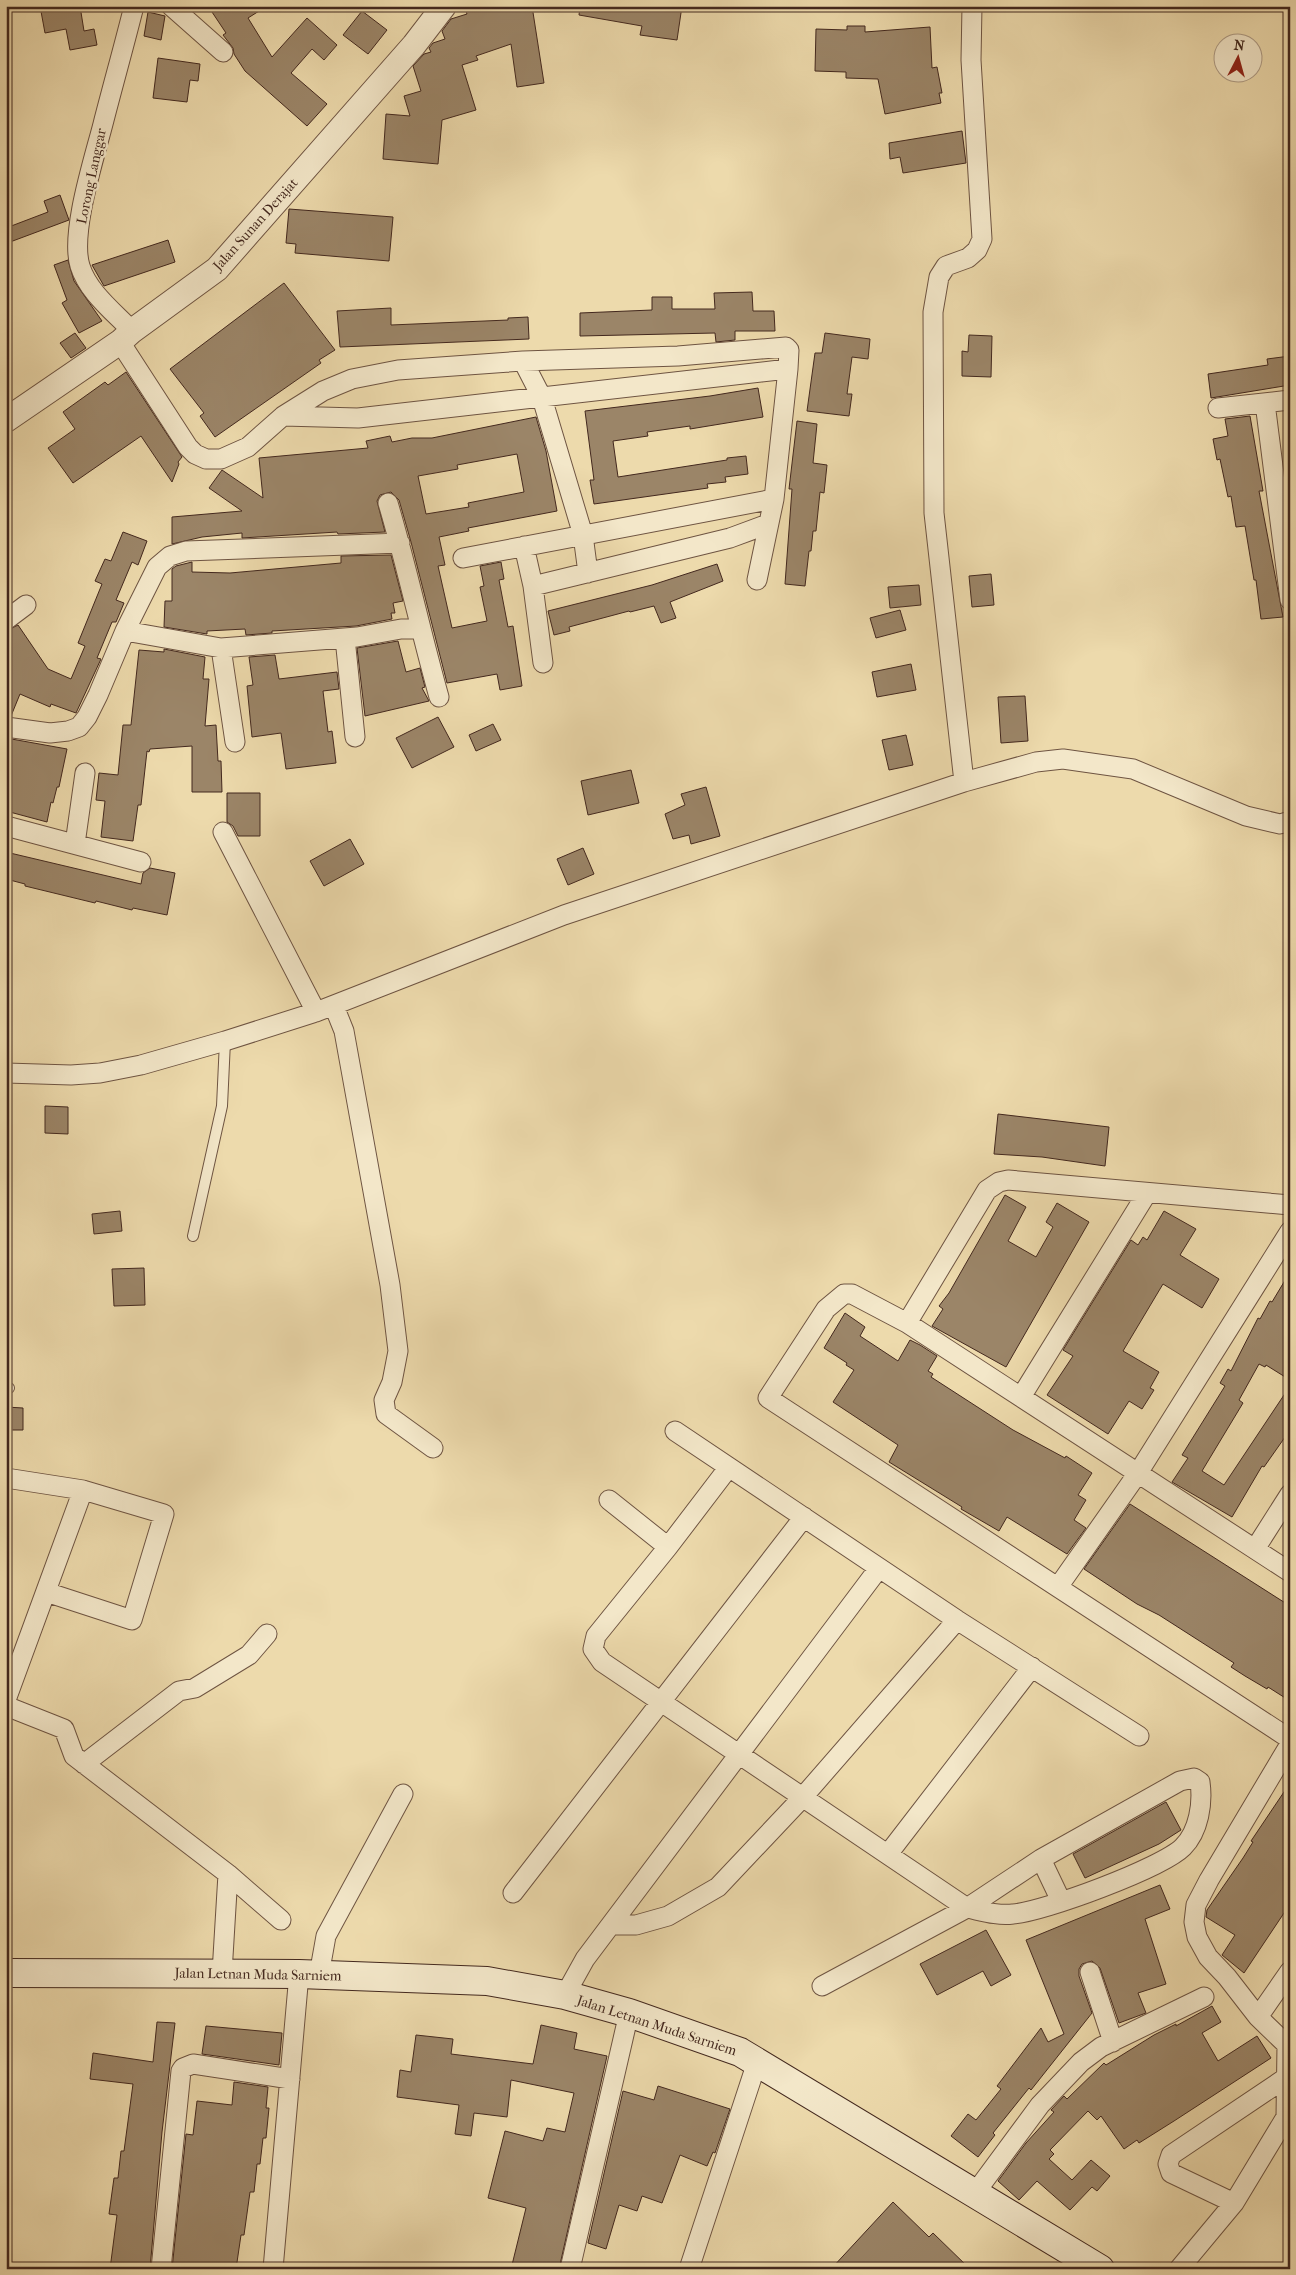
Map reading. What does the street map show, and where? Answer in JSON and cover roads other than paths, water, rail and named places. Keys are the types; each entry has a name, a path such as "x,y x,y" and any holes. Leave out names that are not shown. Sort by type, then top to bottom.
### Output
{"main road":[{"name":"Jalan Letnan Muda Sarniem","path":"6,1973 309,1974 487,1981 565,1995 629,2013 740,2052 1100,2269"}],"street":[{"name":"Lorong Langgar","path":"134,6 89,176 82,207 77,250 80,266 90,288 126,336 188,447 195,454 206,459 221,459 248,447 283,416 324,390 352,379 398,370 524,361 678,356 780,346 789,350 788,369"},
{"path":"171,6 223,52"},
{"name":"Jalan Sunan Derajat","path":"6,420 126,336 217,269 414,45 444,6"},
{"path":"964,782 934,513 933,312 939,277 946,266 968,258 977,250 982,239 971,60 972,6"},
{"path":"677,381 678,356"},
{"path":"584,360 591,392"},
{"path":"524,361 542,398 583,535 588,574"},
{"path":"283,416 358,418 788,369 774,499 756,580"},
{"path":"1218,408 1290,400"},
{"path":"1265,403 1286,546 1290,600"},
{"path":"464,558 774,499"},
{"path":"388,503 400,543 420,629 440,697"},
{"path":"728,508 730,538"},
{"path":"533,586 730,538 768,524"},
{"path":"6,727 50,733 68,731 79,727 87,717 98,695 125,631 157,567 170,556 186,551 400,543"},
{"path":"524,546 533,586 543,663"},
{"path":"6,620 26,605"},
{"path":"125,631 221,648 345,638 401,629 420,629"},
{"path":"345,638 355,737"},
{"path":"221,648 235,742"},
{"path":"6,1073 71,1075 100,1073 141,1065 225,1042 334,1006 564,915 964,782 1011,767 1036,762 1063,759 1133,769 1246,816 1280,824 1290,821"},
{"path":"75,844 85,773"},
{"path":"6,826 141,862"},
{"path":"223,832 316,1012"},
{"path":"334,1006 344,1031 390,1285 398,1350 392,1382 384,1400 386,1414 434,1448"},
{"path":"907,1323 987,1190 999,1182 1008,1180 1290,1205"},
{"path":"1021,1397 1147,1193"},
{"path":"1058,1587 1138,1473 1290,1231"},
{"path":"1290,1572 907,1323 852,1294 844,1294 826,1309 768,1398 1290,1739"},
{"path":"675,1431 957,1620 1139,1736"},
{"path":"729,1467 668,1547 596,1636 593,1649 602,1662 967,1908 999,1915 1028,1912 1061,1901 1152,1866 1179,1850 1192,1834 1197,1821 1202,1793 1200,1782 1188,1778 1180,1781 1041,1859 967,1908 822,1986"},
{"path":"6,1478 84,1490 164,1514 132,1620 46,1592"},
{"path":"6,1700 84,1490"},
{"path":"1256,1550 1290,1494"},
{"path":"609,1500 668,1547"},
{"path":"513,1893 804,1517"},
{"path":"565,1995 585,1959 879,1568"},
{"path":"612,1925 636,1924 668,1916 718,1887 802,1798 957,1620"},
{"path":"84,1764 179,1691 195,1688 249,1655 267,1634"},
{"path":"888,1854 1032,1667"},
{"path":"6,1706 64,1729 74,1756 228,1874 280,1920"},
{"path":"1179,2269 1234,2203 1288,2118 1288,2043 1258,2017 1227,1977 1208,1957 1197,1938 1194,1922 1196,1905 1209,1880 1290,1744"},
{"path":"273,2269 290,2079 309,1974 326,1936 403,1794"},
{"path":"1041,1859 1061,1901"},
{"path":"222,1973 228,1874"},
{"path":"1258,2017 1290,1971"},
{"path":"1090,1972 1113,2042"},
{"path":"975,2193 1040,2105 1081,2062 1101,2047 1204,1997"},
{"path":"570,2269 629,2013"},
{"path":"689,2269 757,2062"},
{"path":"161,2269 181,2071 194,2064 290,2079"},
{"path":"1234,2203 1171,2173 1168,2164 1171,2155 1287,2077"}],"lane":[{"path":"193,1236 222,1106 225,1042"}]}
